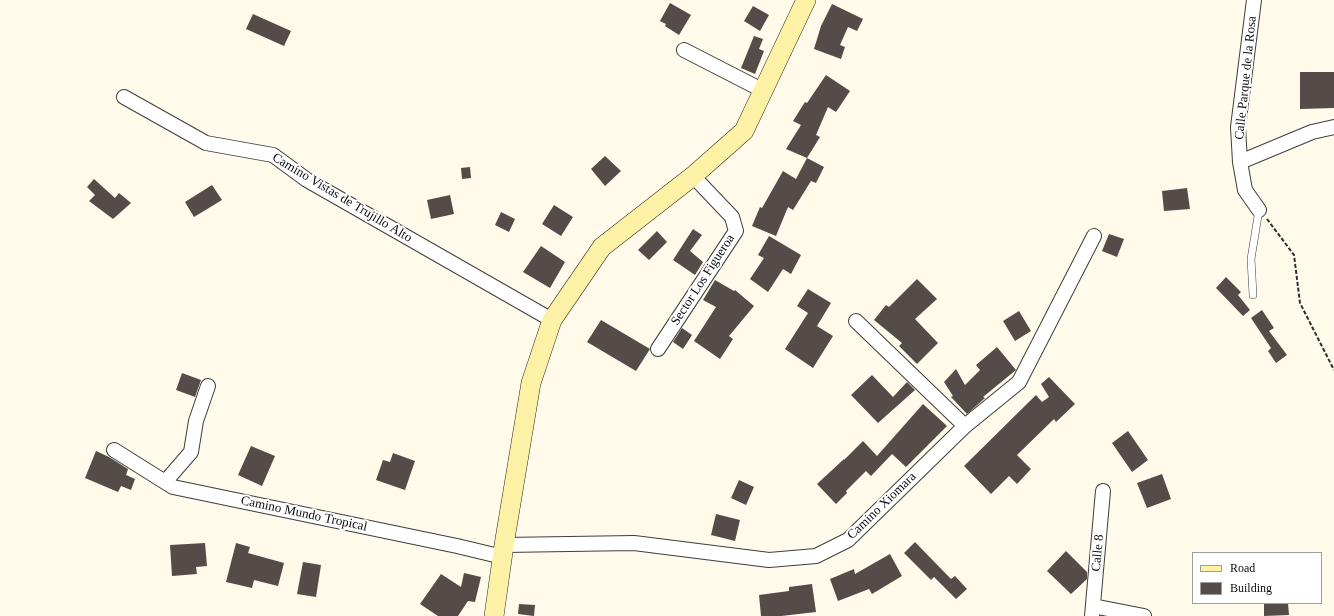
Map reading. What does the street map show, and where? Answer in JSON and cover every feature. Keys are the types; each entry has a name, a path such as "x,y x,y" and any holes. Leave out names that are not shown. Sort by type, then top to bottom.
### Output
{"street":[{"path":"494,616 503,551 531,383 552,320 602,247 693,176 744,131 806,0"},
{"name":"Calle Parque de la Rosa","path":"1254,0 1238,127 1240,162 1245,190 1260,210"},
{"path":"684,50 764,91"},
{"name":"Camino Vistas de Trujillo Alto","path":"124,97 206,143 273,155 307,180 552,320"},
{"path":"1240,162 1312,132 1334,127"},
{"name":"Sector Los Figueroa","path":"658,349 736,231 732,217 693,176"},
{"name":"Camino Xiomara","path":"503,551 634,543 769,560 816,556 848,540 965,426 1019,382 1094,236"},
{"path":"856,321 965,426"},
{"path":"165,482 191,452 196,421 208,386"},
{"name":"Camino Mundo Tropical","path":"114,450 173,487 457,546 503,551"},
{"name":"Calle 8","path":"1092,611 1104,490"},
{"path":"1092,611 1144,616"}],"lane":[{"path":"1252,295 1251,259 1260,210"}],"path":[{"path":"1260,210 1294,254 1300,303 1334,370"}],"building":[{"path":"670,3 691,15 679,35 660,21"},
{"path":"832,4 863,19 857,31 848,27 840,45 845,47 841,59 814,49 821,26"},
{"path":"753,6 769,15 760,31 744,21"},
{"path":"253,14 291,31 284,46 246,29"},
{"path":"754,36 763,39 759,49 764,51 755,74 741,68"},
{"path":"1300,72 1334,72 1334,108 1300,109"},
{"path":"826,75 850,91 836,112 828,107 816,135 820,137 807,158 786,149 801,125 793,121 805,102 807,103"},
{"path":"605,156 621,171 605,186 591,169"},
{"path":"807,158 824,167 816,183 811,181 793,210 788,207 776,236 752,226 760,207 762,208 783,171 796,179"},
{"path":"470,167 471,178 462,179 461,168"},
{"path":"94,179 115,198 119,193 131,203 113,219 89,201 95,195 87,187"},
{"path":"212,185 222,200 194,217 185,202"},
{"path":"1187,188 1190,209 1164,211 1162,191"},
{"path":"450,195 454,214 431,219 427,200"},
{"path":"554,205 573,217 561,236 542,224"},
{"path":"501,212 515,219 509,232 495,225"},
{"path":"693,229 702,235 690,251 703,262 695,275 673,260"},
{"path":"657,231 667,242 649,260 638,250"},
{"path":"1109,234 1124,239 1117,257 1102,251"},
{"path":"769,236 801,255 791,274 783,269 768,292 750,279 764,258 758,255"},
{"path":"541,246 565,262 550,288 523,272"},
{"path":"1226,277 1241,292 1238,295 1250,310 1243,316 1216,288"},
{"path":"917,279 937,299 915,319 938,343 917,364 899,346 902,343 874,320 886,305 889,307"},
{"path":"715,280 734,291 735,290 754,306 729,336 733,339 720,359 694,341 716,307 703,300"},
{"path":"808,289 831,303 817,326 833,336 813,368 785,349 808,313 797,306"},
{"path":"1262,310 1274,328 1269,331 1287,355 1276,363 1268,351 1271,348 1251,318"},
{"path":"1019,311 1031,331 1015,341 1003,321"},
{"path":"601,320 650,349 636,371 587,342"},
{"path":"682,328 692,335 683,349 673,342"},
{"path":"997,347 1016,370 983,397 985,398 967,414 951,397 953,396 944,382 956,369 965,385 980,370 976,365"},
{"path":"182,373 201,380 195,397 176,390"},
{"path":"872,375 893,397 907,382 915,390 878,423 851,395"},
{"path":"1049,377 1075,404 1056,422 1054,419 1017,455 1031,469 1017,484 1009,476 991,494 964,466 1036,395 1042,402 1049,397 1041,384"},
{"path":"923,404 947,426 906,467 892,454 871,476 866,471 846,491 847,493 836,504 817,484 863,441 877,456"},
{"path":"1128,431 1148,460 1132,472 1112,443"},
{"path":"251,446 275,456 262,486 238,475"},
{"path":"96,451 128,469 126,475 135,479 131,490 121,486 118,492 85,478"},
{"path":"393,453 415,461 405,490 376,480 383,460 390,462"},
{"path":"1162,474 1171,499 1147,508 1137,483"},
{"path":"739,480 754,487 746,505 731,498"},
{"path":"716,514 740,520 735,541 711,535"},
{"path":"915,542 951,579 955,576 967,589 956,599 934,577 931,580 904,553"},
{"path":"205,543 207,566 196,567 197,574 172,576 170,545"},
{"path":"236,543 250,547 248,553 284,563 278,586 254,580 252,588 226,582"},
{"path":"1066,551 1087,572 1087,579 1071,594 1047,571"},
{"path":"890,554 902,576 872,594 869,589 838,601 830,579 854,569 855,574"},
{"path":"303,562 321,565 316,597 297,594"},
{"path":"464,573 481,577 475,602 468,601 458,616 438,616 420,604 441,574 461,587"},
{"path":"812,584 816,612 781,616 761,616 759,595 789,591 789,587"},
{"path":"519,604 535,605 534,616 518,614"},
{"path":"1264,604 1288,604 1289,615 1264,616"}]}
